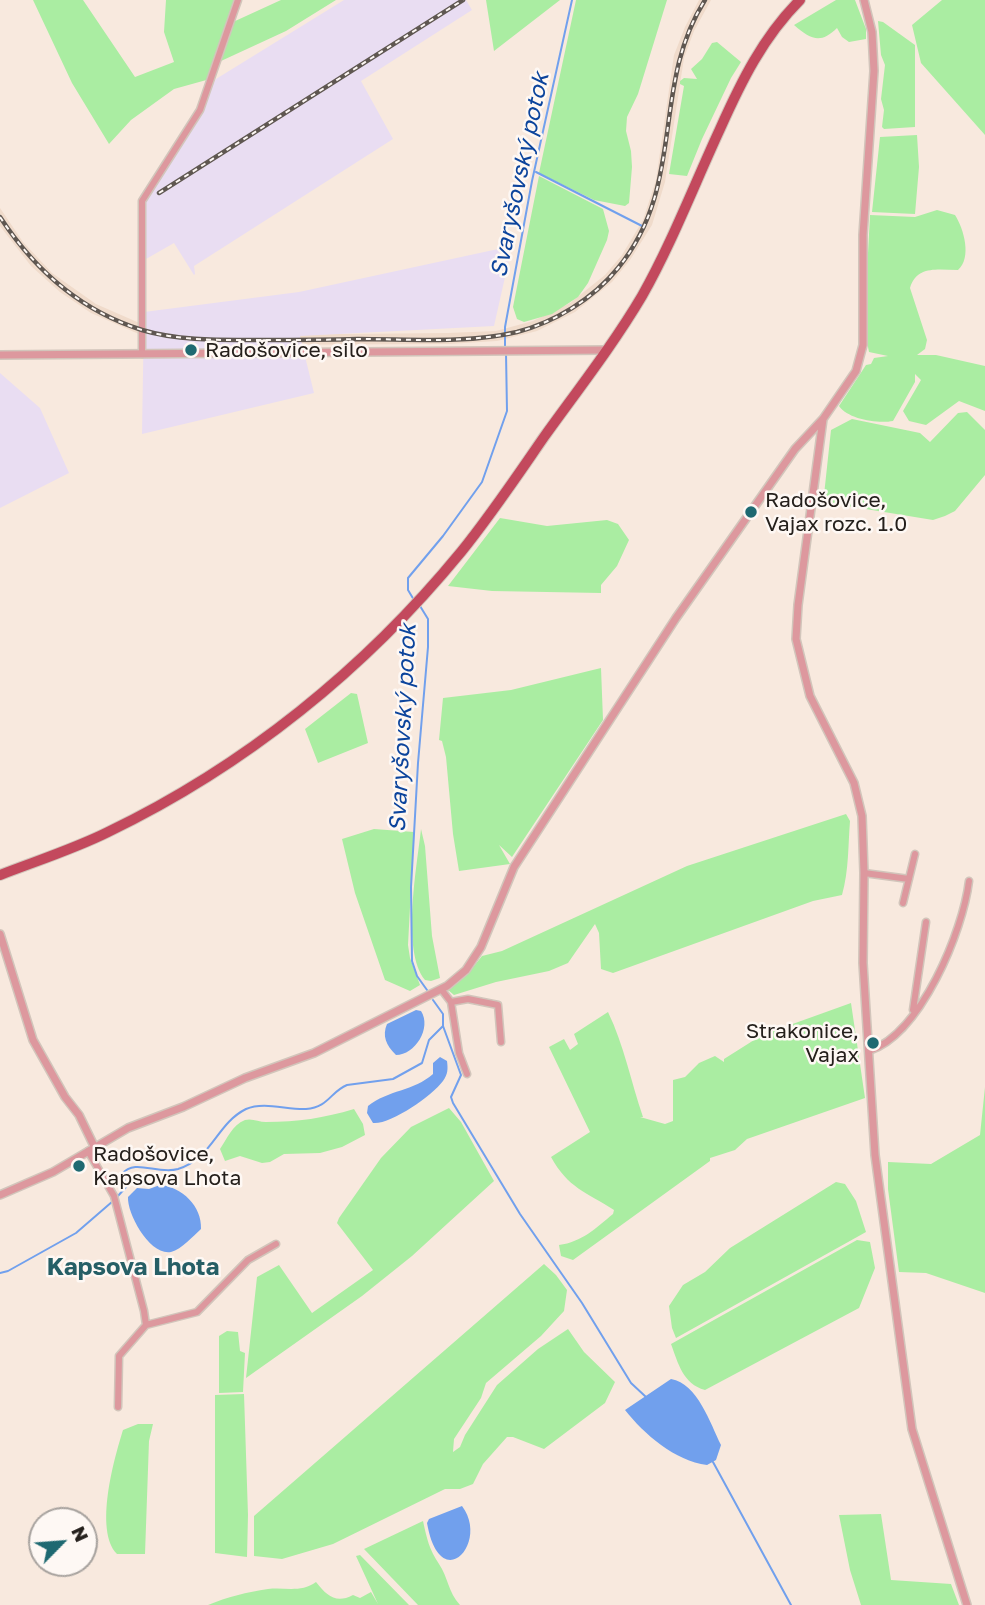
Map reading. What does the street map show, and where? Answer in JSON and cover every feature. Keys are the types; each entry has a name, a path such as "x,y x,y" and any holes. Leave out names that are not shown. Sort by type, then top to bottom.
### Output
{"main road":[{"path":"0,874 107,833 201,782 262,741 321,695 413,607 464,549 606,349 646,287 751,65 782,18 800,0"}],"street":[{"path":"142,354 142,201 200,110 238,0"},
{"path":"0,1195 53,1172 128,1129 246,1078 314,1053 441,989 466,970 481,947 514,867 676,618 795,449 823,419 856,371 863,345 863,234 874,71 872,32 864,0"},
{"path":"0,355 606,349"},
{"path":"823,419 798,605 796,639 810,696 854,783 862,816 863,963 875,1155 912,1429 967,1605"},
{"path":"903,903 915,854"},
{"path":"864,873 909,879"},
{"path":"869,1051 895,1036 913,1015 950,946 965,903 969,881"},
{"path":"913,1015 926,922"},
{"path":"0,934 33,1040 65,1097 83,1122 91,1150 115,1199 146,1325"},
{"path":"441,989 451,1002 459,1053 467,1074"},
{"path":"451,1002 468,999 498,1005 501,1042"},
{"path":"118,1407 119,1356 146,1325 197,1312 248,1260 276,1244"}],"shaded area":[{"path":"344,0 466,0 472,10 361,81 393,139 194,266 194,275 174,243 146,259 145,203 216,79"},
{"path":"699,0 711,0 694,31 684,58 665,182 652,225 612,282 575,312 537,331 497,341 448,344 230,345 141,335 91,313 60,292 31,266 0,226 0,208 23,242 52,273 96,304 144,325 230,335 448,333 496,331 533,321 570,303 605,275 622,255 643,220 656,180 674,55"},
{"path":"512,246 494,326 300,336 314,393 142,434 144,312 299,292"},
{"path":"0,373 40,408 69,473 0,508"}],"green space":[{"path":"33,0 83,0 135,77 174,62 164,32 166,0 237,0 210,79 174,89 131,120 109,144 72,83"},
{"path":"281,0 336,0 286,31 221,61 233,22"},
{"path":"486,0 560,0 494,51"},
{"path":"576,0 667,0 638,94 627,117 626,131 632,167 629,203 625,206 594,200 539,173"},
{"path":"836,0 855,0 866,29 866,39 849,42 837,28 826,36 816,38 794,25"},
{"path":"942,0 985,0 985,135 921,63 912,25"},
{"path":"878,21 915,45 915,127 882,127 884,110 881,99 885,65 881,55"},
{"path":"717,42 741,62 702,139 687,176 669,174 684,86 680,81 684,78 697,79 691,69 702,59 712,43"},
{"path":"917,135 919,167 915,214 872,212 880,137"},
{"path":"539,176 603,209 609,231 588,283 578,297 552,314 524,322 517,319 513,307"},
{"path":"937,210 955,215 964,235 966,251 958,270 929,270 918,275 913,281 910,288 927,340 925,349 917,355 936,355 985,366 985,411 959,401 926,425 909,421 903,411 921,380 915,374 915,382 893,421 879,422 856,417 839,406 866,365 871,364 874,358 888,356 869,352 868,347 867,272 870,215 915,217"},
{"path":"967,412 985,430 985,475 955,511 933,520 829,503 824,495 831,430 852,419 920,433 930,442 958,413"},
{"path":"500,518 547,526 607,520 618,524 629,540 617,566 601,585 601,593 492,591 448,586"},
{"path":"601,668 603,720 512,857 499,845 510,864 459,871 446,757 442,741 439,740 443,698 511,690"},
{"path":"351,693 357,694 368,743 318,763 305,729"},
{"path":"846,814 850,821 842,895 813,901 613,973 601,969 599,933 595,924 568,963 549,971 496,982 454,995 448,990 470,971 482,956 502,951 687,866"},
{"path":"374,829 414,832 408,945 420,985 410,991 385,980 355,893 342,839"},
{"path":"421,829 425,846 432,936 440,978 431,981 425,980 418,966 412,929"},
{"path":"851,1003 865,1098 747,1139 735,1150 710,1158 710,1161 573,1260 561,1256 559,1245 588,1234 613,1214 614,1210 571,1183 551,1157 590,1132 549,1047 564,1039 570,1050 578,1044 574,1034 608,1012 619,1037 643,1117 640,1117 665,1124 673,1121 673,1080 685,1077 699,1063 715,1056 724,1062 724,1059 762,1035"},
{"path":"985,1087 985,1293 926,1273 899,1272 888,1189 888,1162 931,1164 980,1135"},
{"path":"449,1108 461,1122 494,1181 412,1256 362,1296 246,1378 257,1277 279,1265 312,1313 373,1270 337,1223 339,1218 381,1158 411,1127"},
{"path":"354,1109 363,1124 365,1135 342,1147 320,1153 284,1154 270,1162 262,1163 240,1156 225,1161 220,1149 233,1129 245,1120 300,1120"},
{"path":"836,1182 845,1184 856,1201 866,1232 676,1338 669,1306 683,1285 705,1272 730,1248"},
{"path":"857,1240 870,1242 875,1268 859,1308 705,1390 686,1378 671,1344"},
{"path":"544,1264 567,1290 564,1311 541,1336 486,1383 481,1398 454,1439 453,1452 460,1447 497,1385 538,1349 568,1329 584,1352 615,1382 605,1403 544,1449 507,1437 483,1464 473,1484 460,1489 445,1489 333,1544 282,1559 254,1556 254,1516"},
{"path":"227,1331 238,1332 240,1351 245,1353 243,1392 219,1393 219,1336"},
{"path":"244,1394 247,1557 215,1553 215,1395"},
{"path":"138,1424 153,1424 149,1441 145,1554 117,1554 110,1543 107,1529 108,1494 123,1430"},
{"path":"881,1514 891,1580 951,1584 959,1605 861,1605 850,1570 839,1515"},
{"path":"423,1521 431,1549 460,1605 418,1605 364,1549"},
{"path":"360,1555 409,1605 208,1605 252,1592 299,1589 316,1582 328,1595 337,1599 353,1595 360,1598 371,1592 378,1604 356,1556"}],"water":[{"path":"416,1010 421,1011 424,1018 420,1039 409,1051 396,1055 386,1040 387,1024"},
{"path":"440,1057 447,1061 447,1074 438,1087 400,1115 373,1123 367,1113 368,1106 426,1080 433,1074 433,1063"},
{"path":"160,1185 176,1189 189,1199 200,1221 201,1229 171,1252 163,1251 148,1241 136,1223 129,1204 128,1197 137,1188 149,1189"},
{"path":"671,1379 689,1388 696,1396 721,1445 716,1460 707,1465 683,1458 661,1445 625,1410"},
{"path":"462,1506 469,1520 470,1535 467,1547 460,1556 451,1560 442,1557 433,1545 427,1523 429,1519"}],"waterway":[{"name":"Svaryšovský potok","path":"505,348 505,327 532,181 572,0"},
{"path":"536,172 644,227"},
{"name":"Svaryšovský potok","path":"414,600 408,590 408,578 482,482 507,411 506,353"},
{"name":"Svaryšovský potok","path":"420,606 428,619 428,647 411,887 412,961 417,976 427,990"},
{"name":"Svaryšovský potok","path":"117,1197 127,1186 122,1174 127,1169 140,1167 170,1170 190,1164 207,1149 236,1115 246,1109 260,1106 314,1108 347,1085 393,1079 422,1063 429,1040 443,1026 443,1014 433,1000"},
{"path":"443,1026 461,1075 451,1097 453,1103 520,1214 582,1303 631,1383 646,1397"},
{"name":"Svaryšovský potok","path":"0,1273 76,1233 113,1201"},
{"path":"713,1462 791,1605"}],"railway":[{"path":"159,193 463,0"},
{"path":"0,217 44,271 79,300 120,322 156,334 214,340 438,340 498,336 531,328 559,316 597,290 618,268 639,236 653,203 661,169 678,67 688,33 705,0"}],"place":[{"name":"Radošovice, silo","path":"191,350"},
{"name":"Radošovice, Vajax rozc. 1.0","path":"751,512"},
{"name":"Strakonice, Vajax","path":"873,1043"},
{"name":"Radošovice, Kapsova Lhota","path":"79,1166"}],"district":[{"name":"Kapsova Lhota","path":"133,1267"}]}
